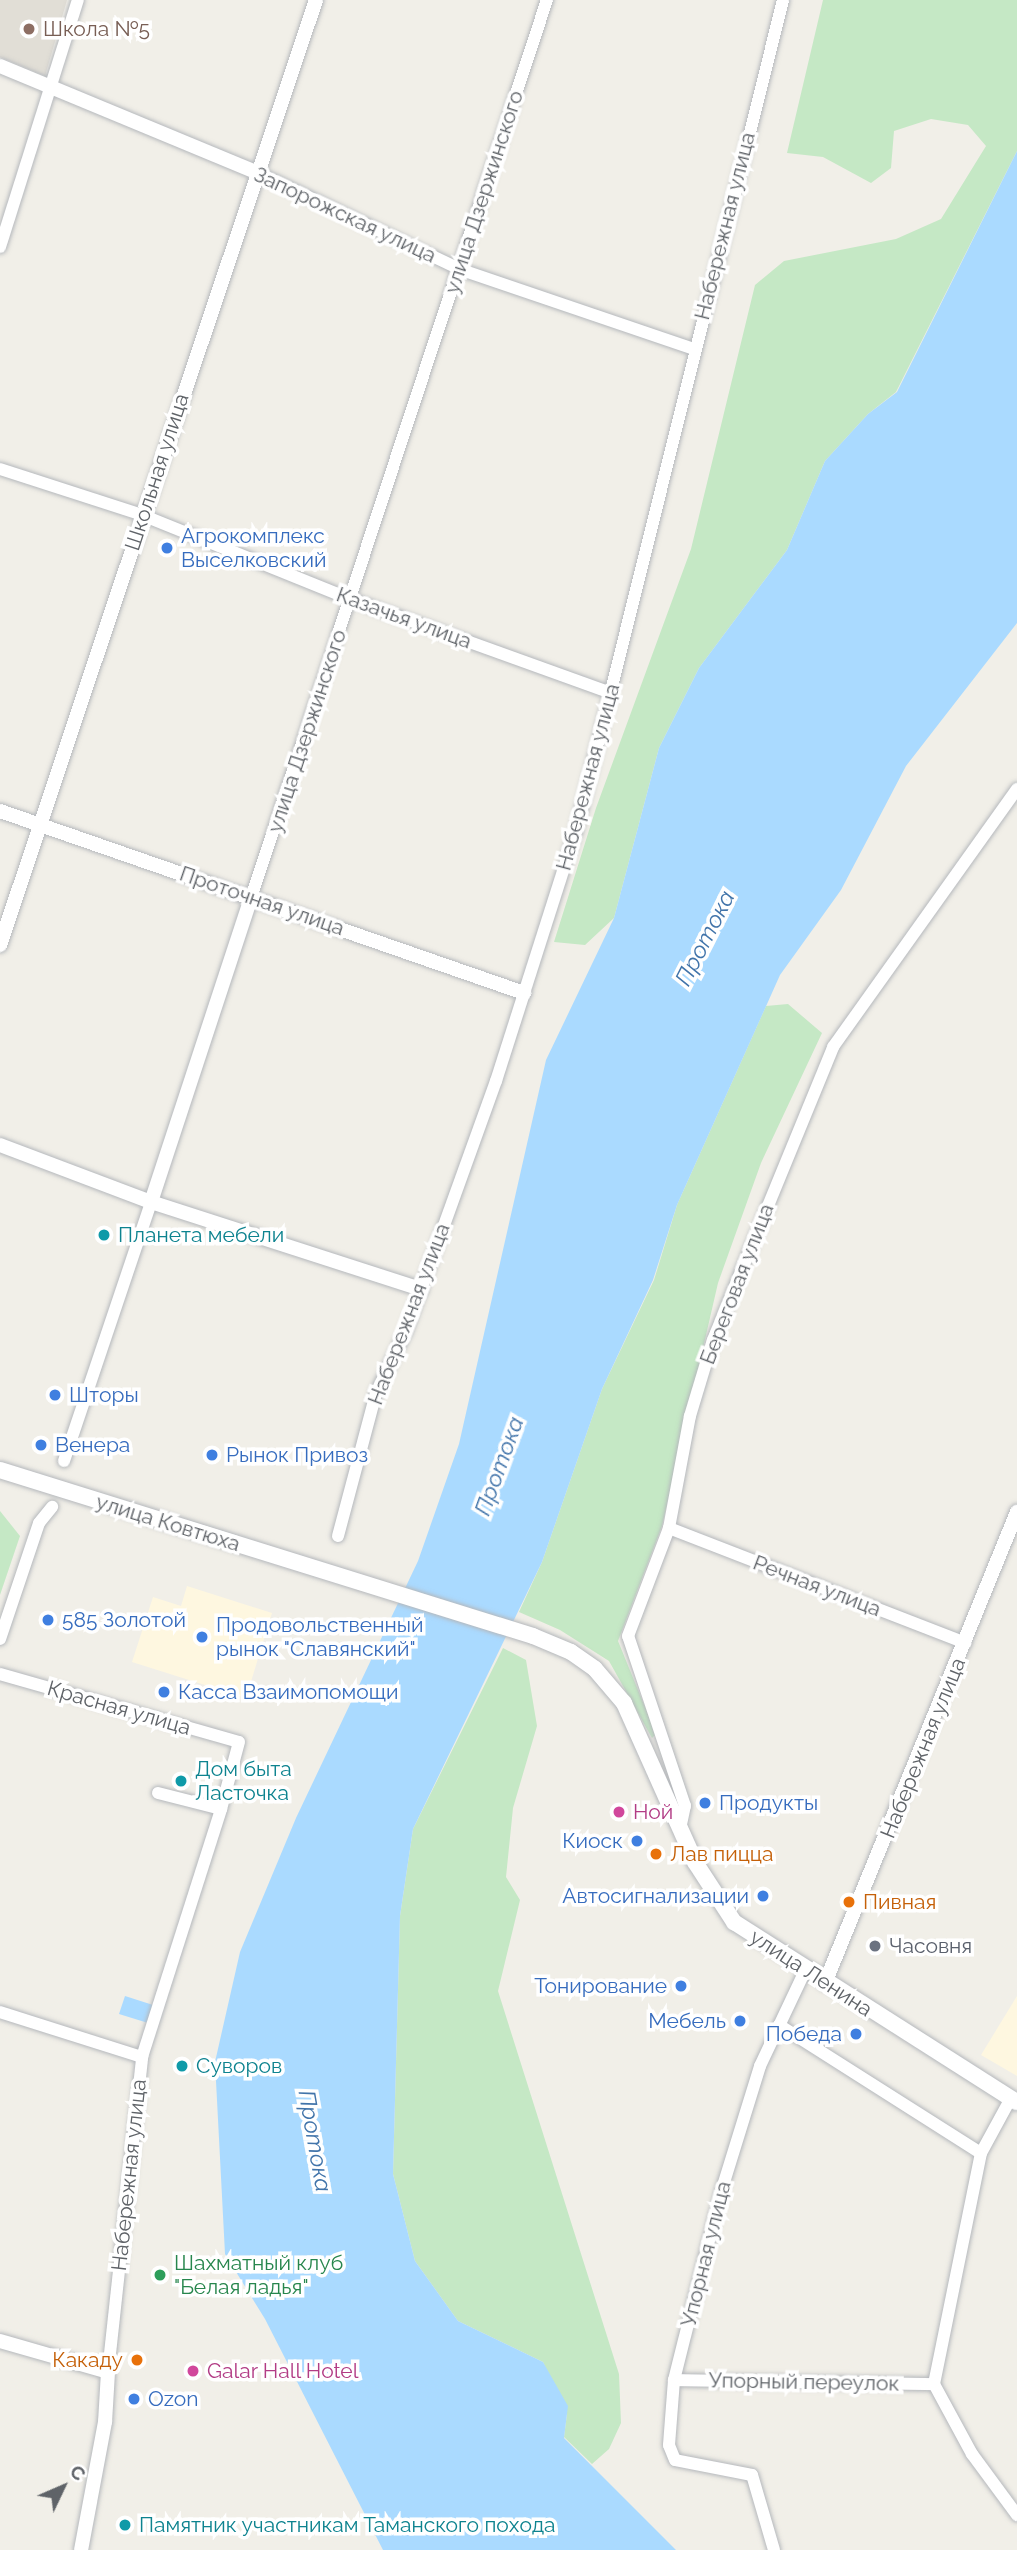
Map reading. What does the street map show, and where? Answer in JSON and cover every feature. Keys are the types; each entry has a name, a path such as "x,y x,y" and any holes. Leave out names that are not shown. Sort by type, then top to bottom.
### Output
{"main road":[{"name":"улица Ковтюха","path":"0,1470 533,1636"},
{"name":"улица Ленина","path":"533,1636 571,1652 611,1685 634,1721 680,1829 707,1884 734,1922 805,1971 1014,2100"}],"street":[{"path":"0,247 78,0"},
{"name":"Школьная улица","path":"0,944 256,172 316,0"},
{"name":"улица Дзержинского","path":"64,1461 547,0"},
{"name":"Набережная улица","path":"338,1536 376,1392 385,1381 421,1289 524,993 576,831 783,0"},
{"name":"Запорожская улица","path":"0,66 256,172 459,269 694,349"},
{"name":"Казачья улица","path":"0,469 142,515 350,599 611,693"},
{"name":"Береговая улица","path":"680,1829 685,1806 628,1636 669,1528 690,1416 712,1340 833,1047 1017,789"},
{"name":"Проточная улица","path":"0,811 524,993"},
{"path":"0,1145 151,1202 421,1289"},
{"path":"0,1639 39,1523 52,1507"},
{"name":"Набережная улица","path":"825,1983 966,1643 990,1571 1017,1512"},
{"name":"Речная улица","path":"669,1528 966,1643"},
{"name":"Красная улица","path":"0,1674 239,1742"},
{"name":"Набережная улица","path":"81,2550 104,2422 142,2057 221,1809 239,1742"},
{"path":"158,1793 221,1809"},
{"name":"Упорная улица","path":"774,2550 752,2475 675,2460 668,2445 674,2380 722,2189 760,2066 805,1971"},
{"path":"0,2012 142,2057"},
{"path":"779,2025 981,2152"},
{"path":"1014,2100 981,2152 933,2384 972,2454 1017,2515"},
{"path":"0,2341 108,2372"},
{"name":"Упорный переулок","path":"674,2380 933,2384"}],"shaded area":[{"name":"Школа №5","path":"0,0 67,0 45,76 0,57"},
{"name":"Продовольственный рынок \"Славянский\"","path":"187,1586 272,1613 246,1698 132,1662 153,1597 181,1606"},
{"path":"1017,1996 1017,2076 981,2055"}],"green space":[{"path":"823,0 1017,0 1017,151 896,392 868,414 825,461 787,550 699,668 659,748 614,918 585,945 554,942 596,808 691,549 755,285 784,261 896,239 941,219 986,146 968,125 931,119 894,131 891,168 871,183 823,157 787,153"},
{"path":"788,1004 822,1033 761,1163 718,1283 662,1526 618,1641 656,1734 652,1738 609,1661 560,1630 519,1612 542,1562 602,1389 654,1280 677,1205 766,1006"},
{"path":"0,1511 20,1536 0,1595"},
{"path":"503,1648 526,1660 537,1726 513,1808 506,1877 520,1900 498,1991 619,2374 621,2423 609,2449 592,2464 564,2437 567,2414 543,2362 458,2321 415,2261 393,2174 400,1916 413,1829"}],"water":[{"name":"Протока","path":"1017,151 1017,623 906,766 841,890 780,975 677,1205 653,1280 602,1389 542,1562 413,1829 400,1916 393,2174 415,2261 458,2321 543,2362 568,2406 564,2438 676,2550 383,2550 265,2319 225,2254 215,2062 240,1952 296,1818 418,1561 459,1444 546,1060 614,918 659,748 699,668 787,550 825,461 868,414 897,392"},
{"path":"125,1996 153,2005 148,2023 119,2014"}],"place":[{"name":"Школа №5","path":"29,29"},
{"name":"Агрокомплекс Выселковский","path":"167,548"},
{"name":"Планета мебели","path":"104,1235"},
{"name":"Шторы","path":"55,1395"},
{"name":"Венера","path":"41,1445"},
{"name":"Рынок Привоз","path":"212,1455"},
{"name":"585 Золотой","path":"48,1620"},
{"name":"Продовольственный рынок \"Славянский\"","path":"202,1637"},
{"name":"Касса Взаимопомощи","path":"164,1692"},
{"name":"Дом быта Ласточка","path":"181,1781"},
{"name":"Продукты","path":"705,1803"},
{"name":"Ной","path":"619,1812"},
{"name":"Киоск","path":"637,1841"},
{"name":"Лав пицца","path":"656,1854"},
{"name":"Автосигнализации","path":"763,1896"},
{"name":"Пивная","path":"849,1902"},
{"name":"Часовня","path":"875,1946"},
{"name":"Тонирование","path":"681,1986"},
{"name":"Мебель","path":"740,2021"},
{"name":"Победа","path":"856,2034"},
{"name":"Суворов","path":"182,2066"},
{"name":"Шахматный клуб \"Белая ладья\"","path":"160,2275"},
{"name":"Какаду","path":"137,2360"},
{"name":"Galar Hall Hotel","path":"193,2371"},
{"name":"Ozon","path":"134,2399"},
{"name":"Памятник участникам Таманского похода","path":"125,2525"}]}
